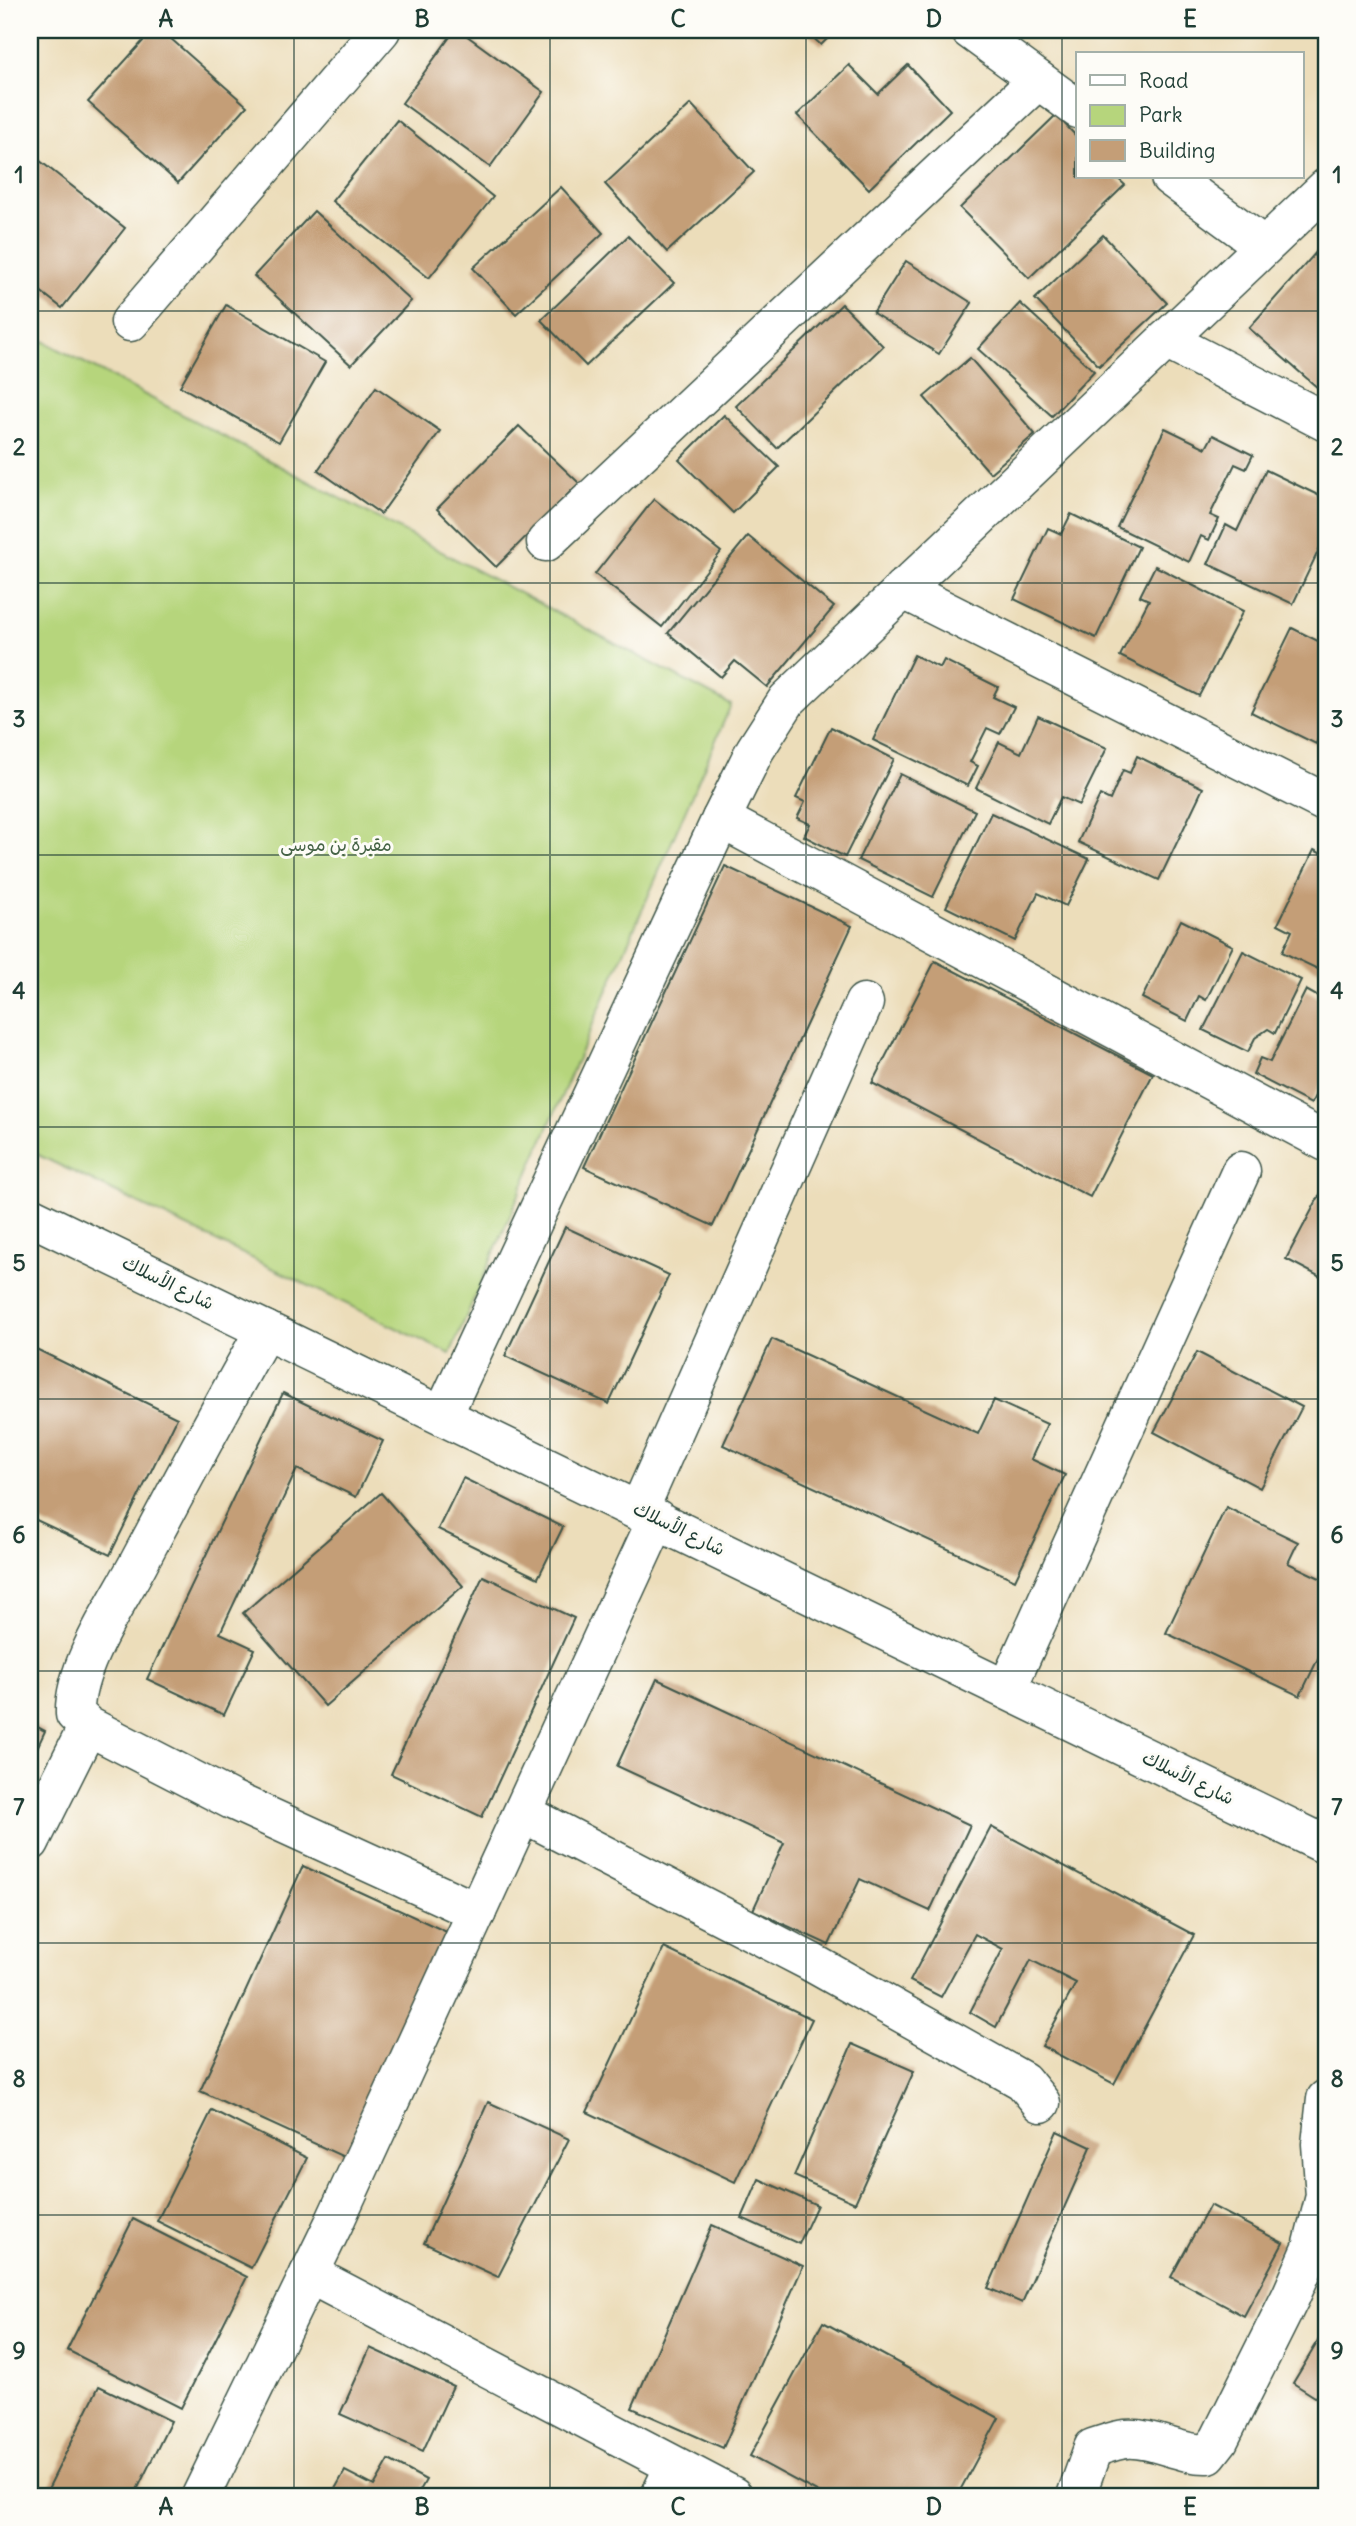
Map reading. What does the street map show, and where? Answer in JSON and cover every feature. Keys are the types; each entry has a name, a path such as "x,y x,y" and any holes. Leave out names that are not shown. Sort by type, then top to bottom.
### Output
{"street":[{"path":"130,322 381,30"},
{"path":"970,30 1076,108"},
{"path":"546,542 1038,80"},
{"path":"1171,178 1265,246"},
{"path":"443,1415 721,819 755,750 787,700 1326,188"},
{"path":"1166,340 1326,422"},
{"path":"902,589 1326,803"},
{"path":"721,819 1326,1142"},
{"path":"201,2496 309,2274 523,1813 864,1003"},
{"path":"1007,1689 1241,1171"},
{"name":"شارع الأسلاك","path":"30,1216 1326,1845"},
{"path":"265,1330 210,1427 79,1678 74,1697 75,1714 88,1726 232,1800 477,1912"},
{"path":"30,1842 88,1726"},
{"path":"523,1813 844,1980 1023,2081 1041,2103"},
{"path":"1076,2496 1093,2448 1125,2439 1149,2441 1192,2455 1208,2454 1219,2440 1312,2248 1325,2196 1321,2144 1326,2099"},
{"path":"309,2274 667,2482 733,2496"}],"green space":[{"name":"مقبرة بن موسى","path":"30,334 731,705 450,1354 30,1151"}],"building":[{"path":"153,30 161,30 247,106 178,183 88,102"},
{"path":"455,30 459,30 544,92 490,167 402,103"},
{"path":"805,30 836,30 821,45"},
{"path":"849,65 878,94 908,65 950,110 869,189 797,115"},
{"path":"691,104 754,172 667,252 605,184"},
{"path":"1056,115 1076,136 1076,178 1117,178 1125,185 1029,278 960,208"},
{"path":"397,120 493,197 429,278 332,201"},
{"path":"30,153 125,228 62,308 30,283"},
{"path":"561,187 603,233 516,314 473,268"},
{"path":"314,211 411,301 351,365 254,276"},
{"path":"1103,235 1167,303 1099,366 1035,299"},
{"path":"628,236 674,283 586,366 541,320"},
{"path":"1326,241 1326,395 1249,328"},
{"path":"906,261 972,303 939,354 873,313"},
{"path":"1020,303 1094,371 1052,416 978,349"},
{"path":"842,304 883,346 777,448 736,406"},
{"path":"226,305 325,362 279,442 180,386"},
{"path":"970,358 1035,434 990,473 924,397"},
{"path":"376,387 440,431 381,514 318,470"},
{"path":"724,415 779,467 733,513 679,460"},
{"path":"519,426 579,483 496,567 437,509"},
{"path":"1165,428 1206,448 1213,435 1253,455 1246,469 1235,464 1210,515 1219,519 1209,540 1201,536 1189,562 1117,527"},
{"path":"1266,470 1326,499 1326,539 1293,604 1208,564 1226,525 1237,531"},
{"path":"654,499 721,552 662,627 595,574"},
{"path":"1071,514 1139,547 1096,638 1014,599 1048,528 1061,534"},
{"path":"748,536 834,607 767,687 735,661 721,677 668,633"},
{"path":"1155,566 1243,611 1199,696 1120,656 1149,600 1140,596"},
{"path":"1292,628 1326,645 1326,722 1316,744 1251,712"},
{"path":"914,655 940,668 944,660 998,687 993,697 1014,707 1000,734 987,728 970,762 978,766 968,786 873,740"},
{"path":"1038,716 1107,748 1079,805 1061,797 1048,824 976,788 999,742 1021,753"},
{"path":"831,727 894,759 845,857 804,836 810,824 797,818 805,802 796,798"},
{"path":"1137,756 1203,788 1159,880 1078,842 1100,795 1110,800 1123,770 1130,773"},
{"path":"900,774 975,811 933,897 858,860"},
{"path":"991,813 1089,859 1066,906 1038,893 1015,941 946,907"},
{"path":"1314,850 1326,856 1326,973 1282,952 1292,931 1278,924"},
{"path":"725,866 852,926 713,1226 584,1167"},
{"path":"1181,920 1233,946 1206,1000 1199,996 1187,1021 1142,998"},
{"path":"1243,951 1301,980 1275,1033 1268,1029 1255,1038 1248,1052 1203,1030"},
{"path":"935,961 1153,1074 1090,1197 872,1083"},
{"path":"1306,990 1326,1001 1326,1073 1311,1104 1253,1074 1260,1058 1270,1062"},
{"path":"1326,1183 1326,1280 1286,1259"},
{"path":"565,1227 669,1275 609,1404 505,1356"},
{"path":"772,1339 978,1434 994,1400 1047,1424 1031,1459 1065,1475 1015,1580 723,1445"},
{"path":"30,1346 177,1418 110,1555 30,1517"},
{"path":"1197,1352 1302,1407 1260,1488 1154,1432"},
{"path":"283,1393 383,1441 356,1497 297,1469 220,1633 255,1649 224,1715 147,1679"},
{"path":"463,1478 563,1527 538,1578 438,1529"},
{"path":"381,1493 463,1586 325,1706 243,1613"},
{"path":"1226,1507 1298,1542 1288,1563 1326,1581 1326,1642 1300,1696 1166,1633"},
{"path":"483,1576 574,1618 482,1817 391,1774"},
{"path":"657,1679 970,1825 930,1911 860,1879 829,1945 753,1910 784,1843 617,1766"},
{"path":"30,1723 45,1731 30,1763"},
{"path":"991,1827 1194,1935 1114,2084 1042,2046 1076,1983 1031,1960 996,2027 970,2012 1003,1949 975,1934 941,1997 910,1981"},
{"path":"303,1866 449,1933 346,2158 200,2091"},
{"path":"664,1948 812,2019 735,2182 587,2112"},
{"path":"852,2044 914,2071 855,2203 794,2176"},
{"path":"488,2102 569,2139 498,2277 424,2243"},
{"path":"212,2110 307,2158 251,2268 157,2221"},
{"path":"1057,2131 1091,2147 1022,2303 988,2288"},
{"path":"759,2179 817,2205 799,2244 742,2218"},
{"path":"1210,2205 1283,2243 1244,2316 1171,2277"},
{"path":"133,2219 247,2277 181,2408 67,2350"},
{"path":"712,2225 803,2266 723,2448 632,2408"},
{"path":"823,2322 999,2418 957,2496 824,2496 750,2456"},
{"path":"1326,2328 1326,2404 1293,2383"},
{"path":"370,2348 453,2386 423,2451 340,2414"},
{"path":"99,2386 171,2421 134,2496 45,2495"},
{"path":"389,2460 426,2480 417,2496 331,2496 345,2471 374,2486"}]}
